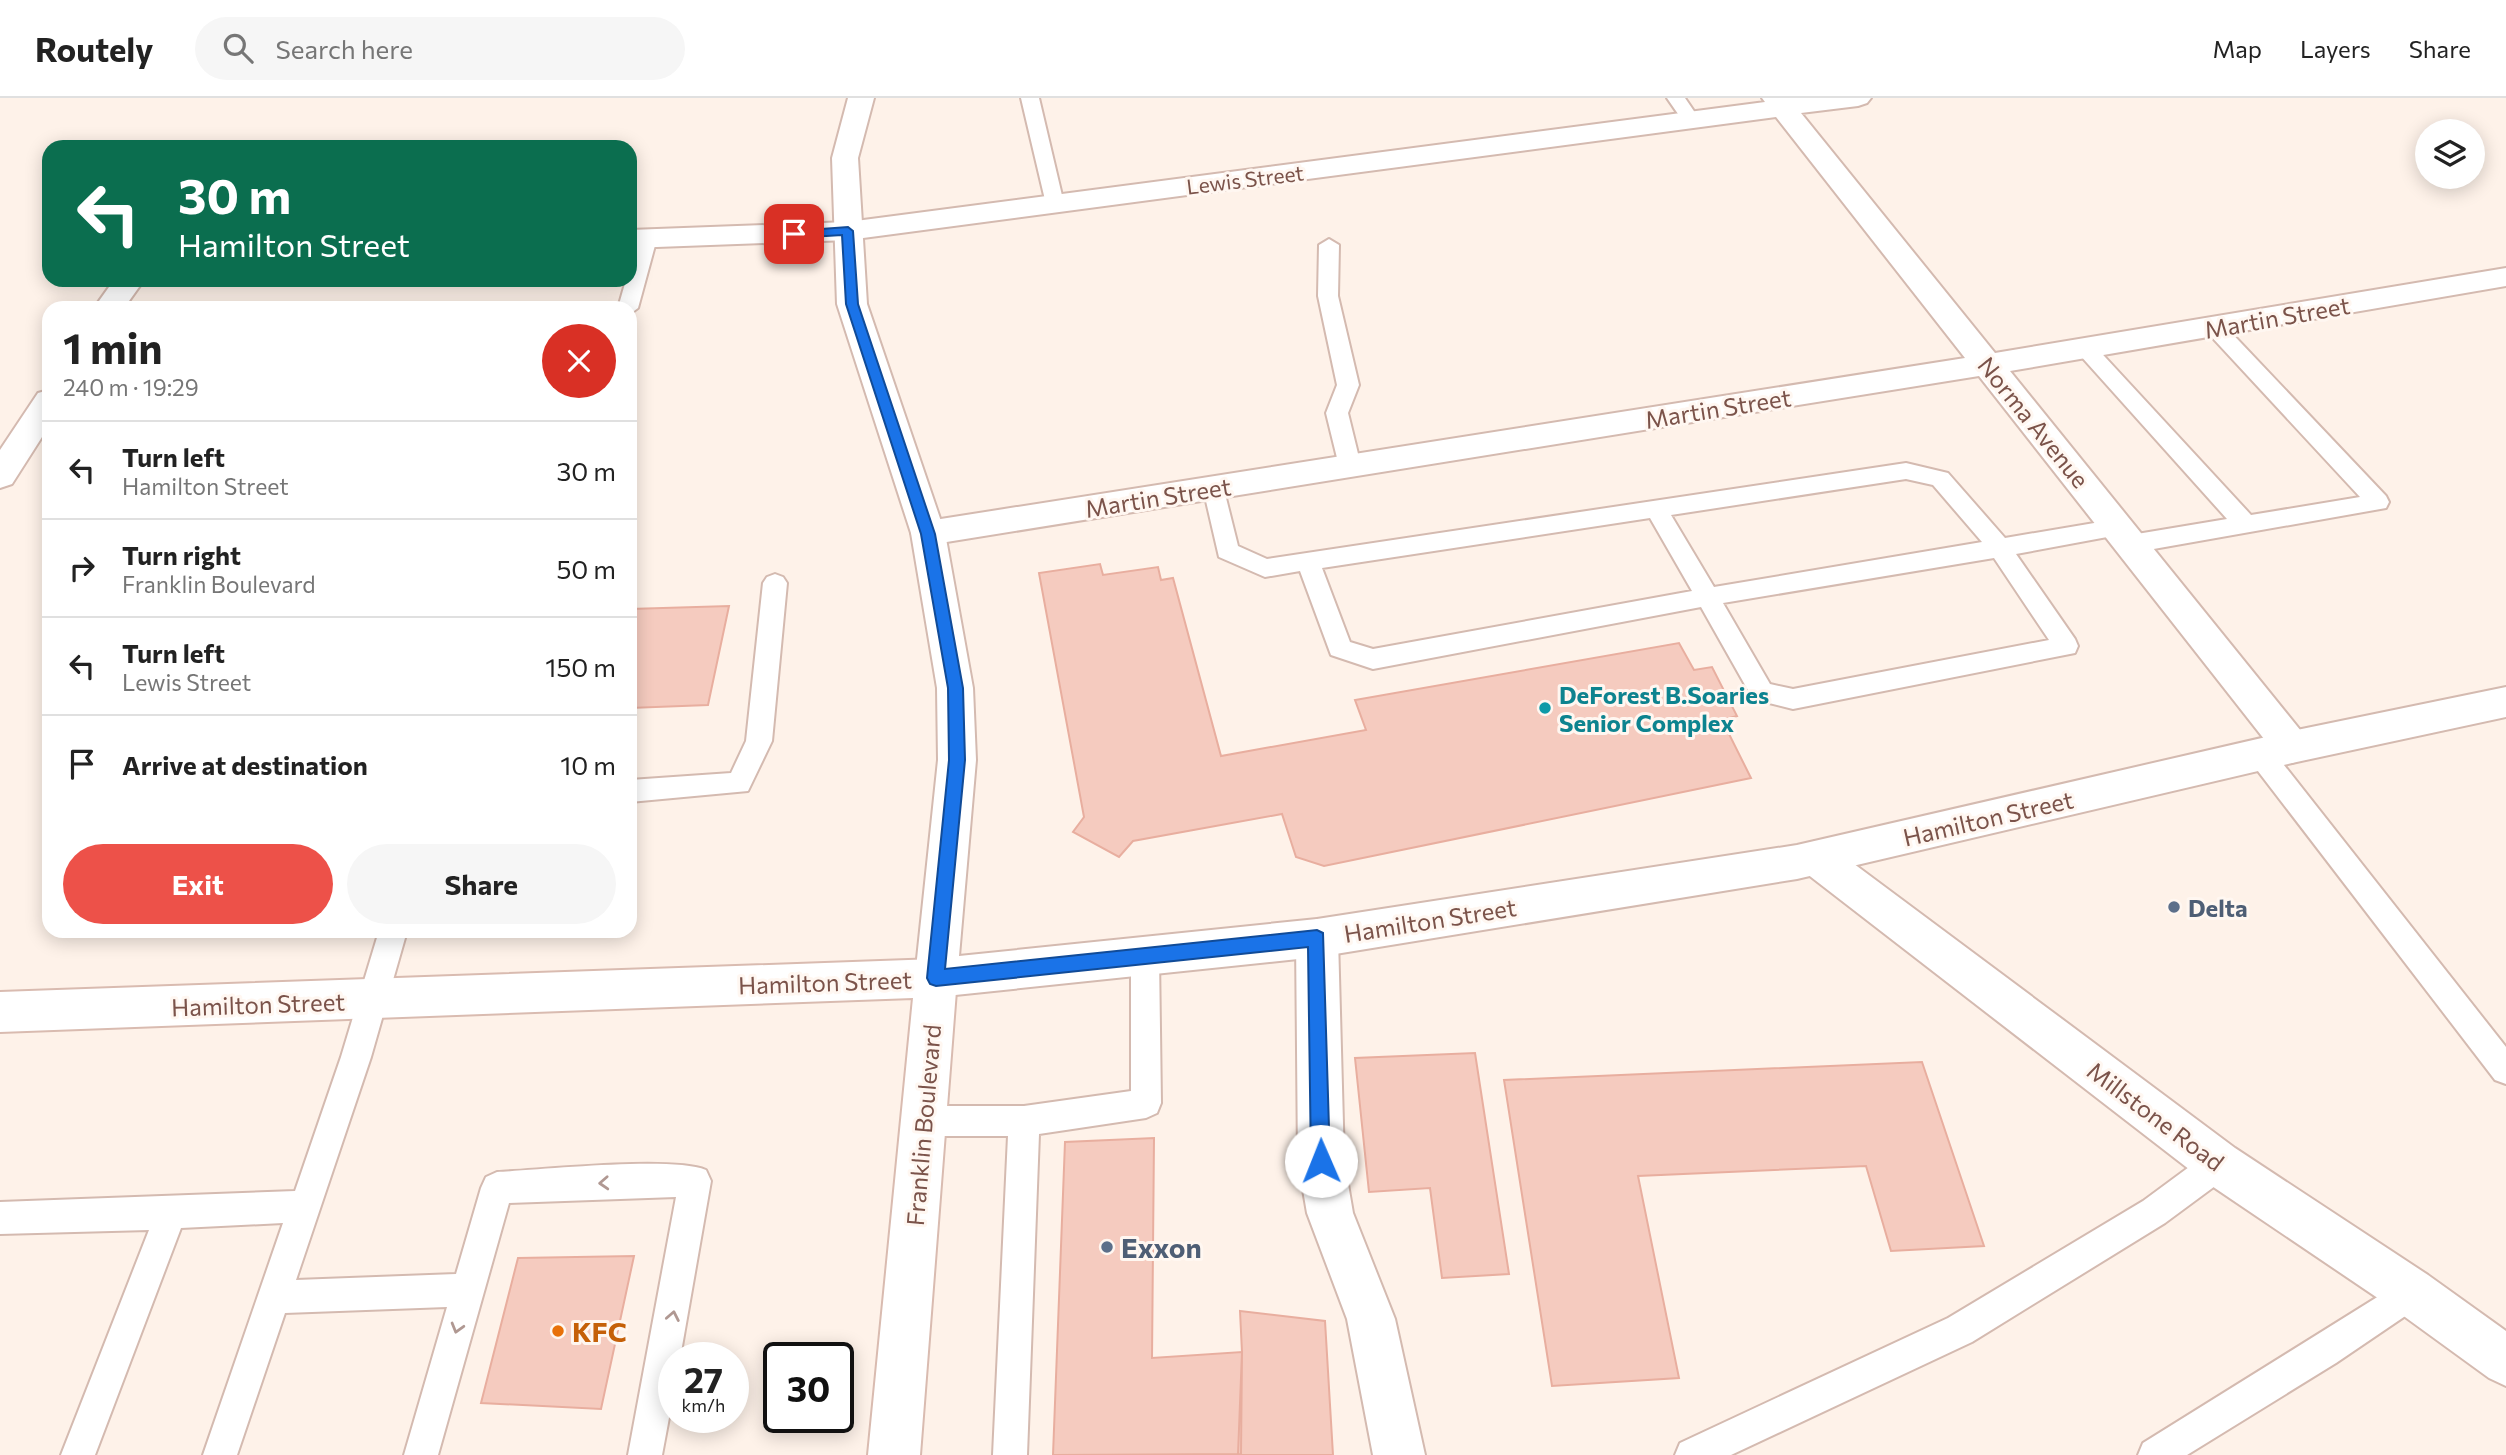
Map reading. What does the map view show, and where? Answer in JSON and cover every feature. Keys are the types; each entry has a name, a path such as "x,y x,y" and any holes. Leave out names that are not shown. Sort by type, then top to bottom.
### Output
{"street":[{"name":"Franklin Boulevard","path":"861,98 845,158 852,304 928,534 955,688 957,760 894,1455"},
{"name":"Lewis Street","path":"638,238 848,231 1055,204 1683,109 1857,98"},
{"name":"Norma Avenue","path":"1779,103 2124,536 2276,750"},
{"name":"Martin Street","path":"928,534 1989,365 2506,277"},
{"path":"0,476 42,412"},
{"name":"Hamilton Street","path":"0,1012 936,978 1317,938 1816,858 2276,750 2506,702"},
{"name":"Millstone Road","path":"1816,858 2220,1164 2411,1292 2506,1361"},
{"path":"1317,938 1321,1161 1324,1188 1330,1213 1371,1319 1399,1455"}],"lane":[{"path":"1030,98 1055,204"},
{"path":"1329,245 1328,296 1348,385 1337,413 1350,466"},
{"path":"1308,562 1340,648 1373,659 1707,597 2000,548 2245,525 2378,502 2215,328"},
{"path":"2086,349 2245,525"},
{"path":"1214,488 1227,551 1265,568 1656,508 1906,471 1940,479 2000,548 2066,646 1793,699 1762,692 1656,508"},
{"path":"637,790 738,783 759,741 775,583"},
{"path":"2276,750 2506,1070"},
{"path":"220,1455 305,1206 391,938"},
{"path":"924,1121 1024,1121 1146,1103 1145,956"},
{"path":"1010,1455 1024,1121"},
{"path":"1692,1455 1960,1330 2154,1213 2220,1164"},
{"path":"421,1455 497,1188 695,1181 645,1455"},
{"path":"0,1218 305,1206"},
{"path":"78,1455 171,1213"},
{"path":"273,1297 468,1290"},
{"path":"2155,1455 2324,1351 2411,1292"}],"building":[{"name":"DeForest B.Soaries Senior Complex","path":"1100,564 1103,575 1158,567 1161,580 1173,578 1221,756 1366,730 1355,700 1679,643 1694,670 1712,667 1737,716 1722,720 1751,778 1324,866 1296,857 1282,814 1133,841 1119,857 1073,832 1084,817 1039,573"},
{"path":"729,606 708,705 637,708 637,609"},
{"path":"1475,1053 1509,1274 1442,1278 1430,1188 1369,1192 1355,1058"},
{"path":"1922,1062 1984,1246 1891,1251 1866,1166 1638,1176 1679,1378 1552,1386 1504,1080"},
{"name":"Exxon","path":"1154,1138 1152,1358 1242,1352 1241,1454 1053,1455 1065,1142"},
{"name":"KFC","path":"634,1256 601,1409 481,1403 518,1258"},
{"path":"1240,1311 1325,1321 1333,1455 1238,1455 1242,1352"}],"place":[{"name":"DeForest B.Soaries Senior Complex","path":"1545,708"},
{"name":"Delta","path":"2174,907"},
{"name":"Exxon","path":"1107,1247"},
{"name":"KFC","path":"558,1331"}],"route":[{"path":"794,234 848,231 852,304 928,534 955,688 957,760 936,978 1317,938 1321,1161"}]}
